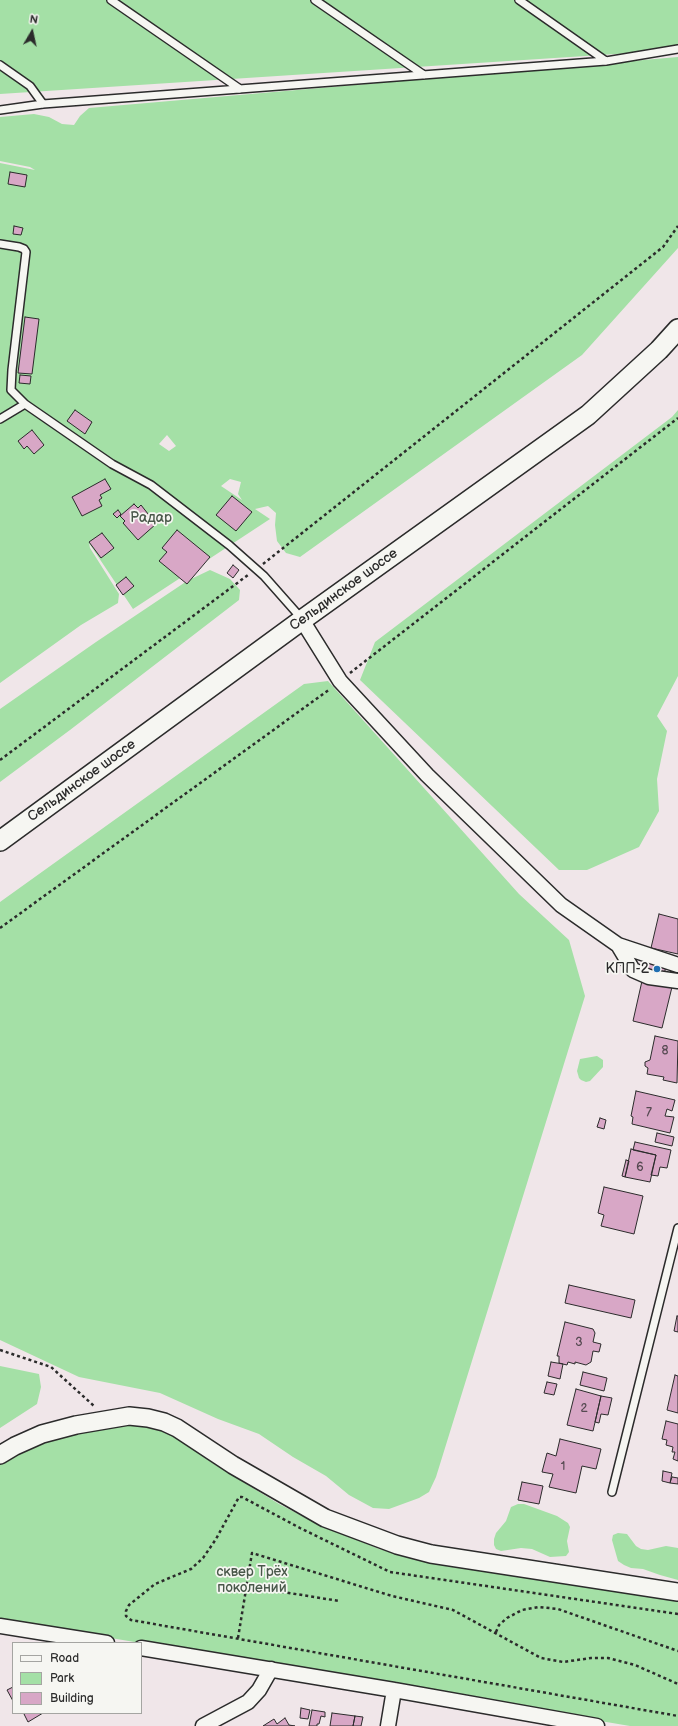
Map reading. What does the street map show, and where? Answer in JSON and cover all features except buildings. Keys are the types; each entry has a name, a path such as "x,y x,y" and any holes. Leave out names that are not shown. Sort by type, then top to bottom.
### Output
{"main road":[{"name":"Сельдинское шоссе","path":"0,841 302,620 588,415 659,350 678,329"}],"street":[{"path":"302,620 340,681 428,775 561,905 618,945 678,965"},
{"path":"618,945 633,970 649,977 678,981"},
{"path":"0,1456 15,1446 42,1434 76,1425 108,1418 128,1416 148,1418 164,1422 177,1428 233,1465 325,1518 397,1546 431,1554 678,1592"},
{"path":"0,1626 101,1642"},
{"path":"142,1648 394,1690 558,1723 597,1726"},
{"path":"203,1726 248,1702 259,1690 271,1669"},
{"path":"388,1726 394,1690"}],"lane":[{"path":"111,0 240,89"},
{"path":"315,0 424,75"},
{"path":"519,0 606,60"},
{"path":"0,110 44,104 606,60 678,49"},
{"path":"0,65 30,86 44,104"},
{"path":"0,244 24,248 26,252 11,390 25,404 112,464 151,484 228,545 264,576 302,620"},
{"path":"0,419 25,404"},
{"path":"612,1492 678,1228"}],"path":[{"path":"0,760 256,569 663,247 678,226"},
{"path":"0,1350 51,1367 108,1418"},
{"path":"678,1614 390,1572 300,1528 242,1497 239,1497 216,1539 203,1558 191,1569 155,1584 129,1605 126,1611 126,1616 131,1620 678,1716"},
{"path":"238,1638 252,1553 392,1596 453,1610 550,1661 563,1662 591,1658 608,1658 635,1665 678,1684"},
{"path":"246,1586 340,1601"},
{"path":"496,1632 507,1618 522,1610 539,1607 558,1609 678,1651"}],"green space":[{"path":"0,0 678,0 678,50 0,94"},
{"name":"Радар","path":"678,57 678,248 582,355 300,557 286,553 277,541 275,525 276,513 268,506 255,509 270,519 133,609 89,543 90,548 119,594 118,603 81,625 0,683 0,163 35,170 30,167 0,161 0,117 34,114 49,117 62,124 74,125 80,116 89,108","holes":["167,435 176,446 169,451 159,444","230,479 241,482 238,494 242,500 221,486"]},
{"path":"678,410 678,676 657,716 667,731 657,779 659,811 639,847 587,870 559,870 360,680 375,642 672,417"},
{"path":"210,570 230,579 240,590 239,600 0,782 0,709 187,581"},
{"path":"328,681 519,894 569,940 585,996 436,1477 429,1492 419,1498 389,1509 373,1508 349,1495 326,1476 293,1457 259,1434 218,1419 160,1393 79,1377 0,1340 0,902 304,684"},
{"path":"597,1056 603,1060 603,1067 590,1081 586,1082 581,1080 577,1071 580,1059"},
{"path":"0,1366 39,1374 41,1387 37,1404 0,1428"},
{"name":"сквер Трёх поколений","path":"128,1425 154,1427 177,1438 214,1464 279,1504 314,1522 379,1549 446,1566 678,1601 678,1726 630,1726 142,1643 142,1642 52,1628 0,1623 0,1464 16,1453 42,1441"},
{"path":"518,1504 524,1504 557,1516 568,1523 570,1527 567,1541 569,1552 566,1556 550,1557 532,1549 521,1548 501,1551 496,1549 494,1539 496,1533 506,1521 511,1507"},
{"path":"618,1533 627,1534 636,1546 641,1549 648,1550 666,1546 678,1548 678,1580 643,1569 631,1568 618,1561 612,1540 613,1535"}],"place":[{"name":"КПП-2","path":"657,969"}]}
